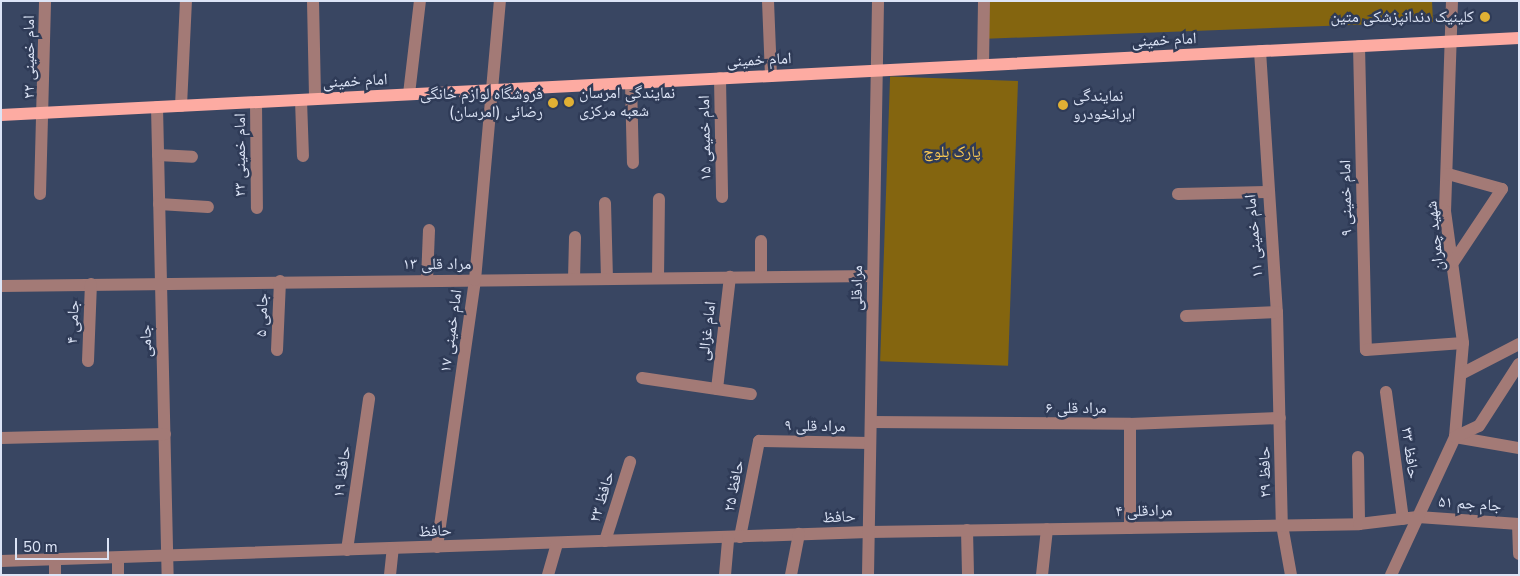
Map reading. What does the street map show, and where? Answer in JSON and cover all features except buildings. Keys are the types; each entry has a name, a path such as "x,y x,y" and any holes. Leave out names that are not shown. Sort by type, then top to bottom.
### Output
{"main road":[{"name":"امام خمینی","path":"1,115 1519,38"}],"street":[{"name":"امام خمینی ۲۲","path":"40,194 45,113 45,1"},
{"path":"181,106 186,1"},
{"path":"313,1 315,99"},
{"path":"409,94 420,1"},
{"name":"امام خمینی ۱۷","path":"437,547 475,280 500,1"},
{"path":"768,1 770,76"},
{"name":"مرادقلی","path":"868,575 878,1"},
{"path":"983,65 984,1"},
{"name":"شهید چمران","path":"1392,575 1455,438 1463,373 1463,343 1454,261 1445,211 1454,41 1452,1"},
{"name":"امام خمینی ۹","path":"1359,46 1366,350 1463,343"},
{"name":"امام خمینی ۱۱","path":"1260,51 1266,192 1277,312 1280,418"},
{"name":"امام خمیمی ۱۵","path":"720,78 722,197"},
{"path":"631,83 633,163"},
{"path":"301,100 303,156"},
{"name":"امام خمینی ۲۳","path":"256,102 257,208"},
{"name":"جامی","path":"157,107 168,575"},
{"path":"158,155 192,157"},
{"path":"1448,174 1502,190 1454,261"},
{"path":"1178,194 1266,192"},
{"path":"658,278 659,199"},
{"path":"605,203 607,278"},
{"path":"159,204 208,207"},
{"path":"427,280 429,230"},
{"path":"574,279 576,237"},
{"path":"760,277 761,241"},
{"name":"مراد قلی ۱۳","path":"1,286 161,282 873,276"},
{"name":"امام غزالی","path":"717,389 730,277"},
{"name":"جامی ۵","path":"277,350 280,281"},
{"name":"جامی ۴","path":"88,362 91,284"},
{"path":"1186,316 1277,312"},
{"path":"1463,373 1519,344"},
{"path":"1455,438 1478,426 1515,378 1519,364"},
{"path":"642,378 751,394"},
{"name":"حافظ ۳۳","path":"1386,392 1403,519"},
{"name":"حافظ ۱۹","path":"347,550 369,399"},
{"name":"مراد قلی ۶","path":"871,422 1130,424 1280,418"},
{"name":"حافظ ۲۹","path":"1280,418 1282,525 1291,575"},
{"path":"1130,424 1130,528"},
{"path":"1,438 165,434"},
{"path":"1455,438 1519,448"},
{"name":"مراد قلی ۹","path":"759,441 870,443"},
{"name":"حافظ ۲۵","path":"725,575 759,441"},
{"path":"1358,457 1360,524"},
{"name":"حافظ ۲۳","path":"605,541 630,462"},
{"name":"مرادقلی ۴","path":"869,532 1360,524 1418,517"},
{"name":"جام جم ۵۱","path":"1418,517 1518,524"},
{"path":"1518,524 1519,554"},
{"path":"1042,575 1047,529"},
{"path":"967,530 968,575"},
{"name":"حافظ","path":"1,562 869,532"},
{"path":"791,575 799,534"},
{"path":"548,575 556,543"},
{"path":"390,575 393,548"},
{"path":"118,558 118,575"},
{"path":"55,560 55,575"}],"green space":[{"path":"981,1 1432,1 1433,22 980,39"},
{"name":"پارک بلوچ","path":"890,77 1018,81 1008,366 880,361"}],"place":[{"name":"کلینیک دندانپزشکی متین","path":"1485,17"},
{"name":"نمایندگی امرسان شعبه مرکزی","path":"569,102"},
{"name":"فروشگاه لوازم خانگی رضائی (امرسان)","path":"553,103"},
{"name":"نمایندگی ایرانخودرو","path":"1063,105"}]}
